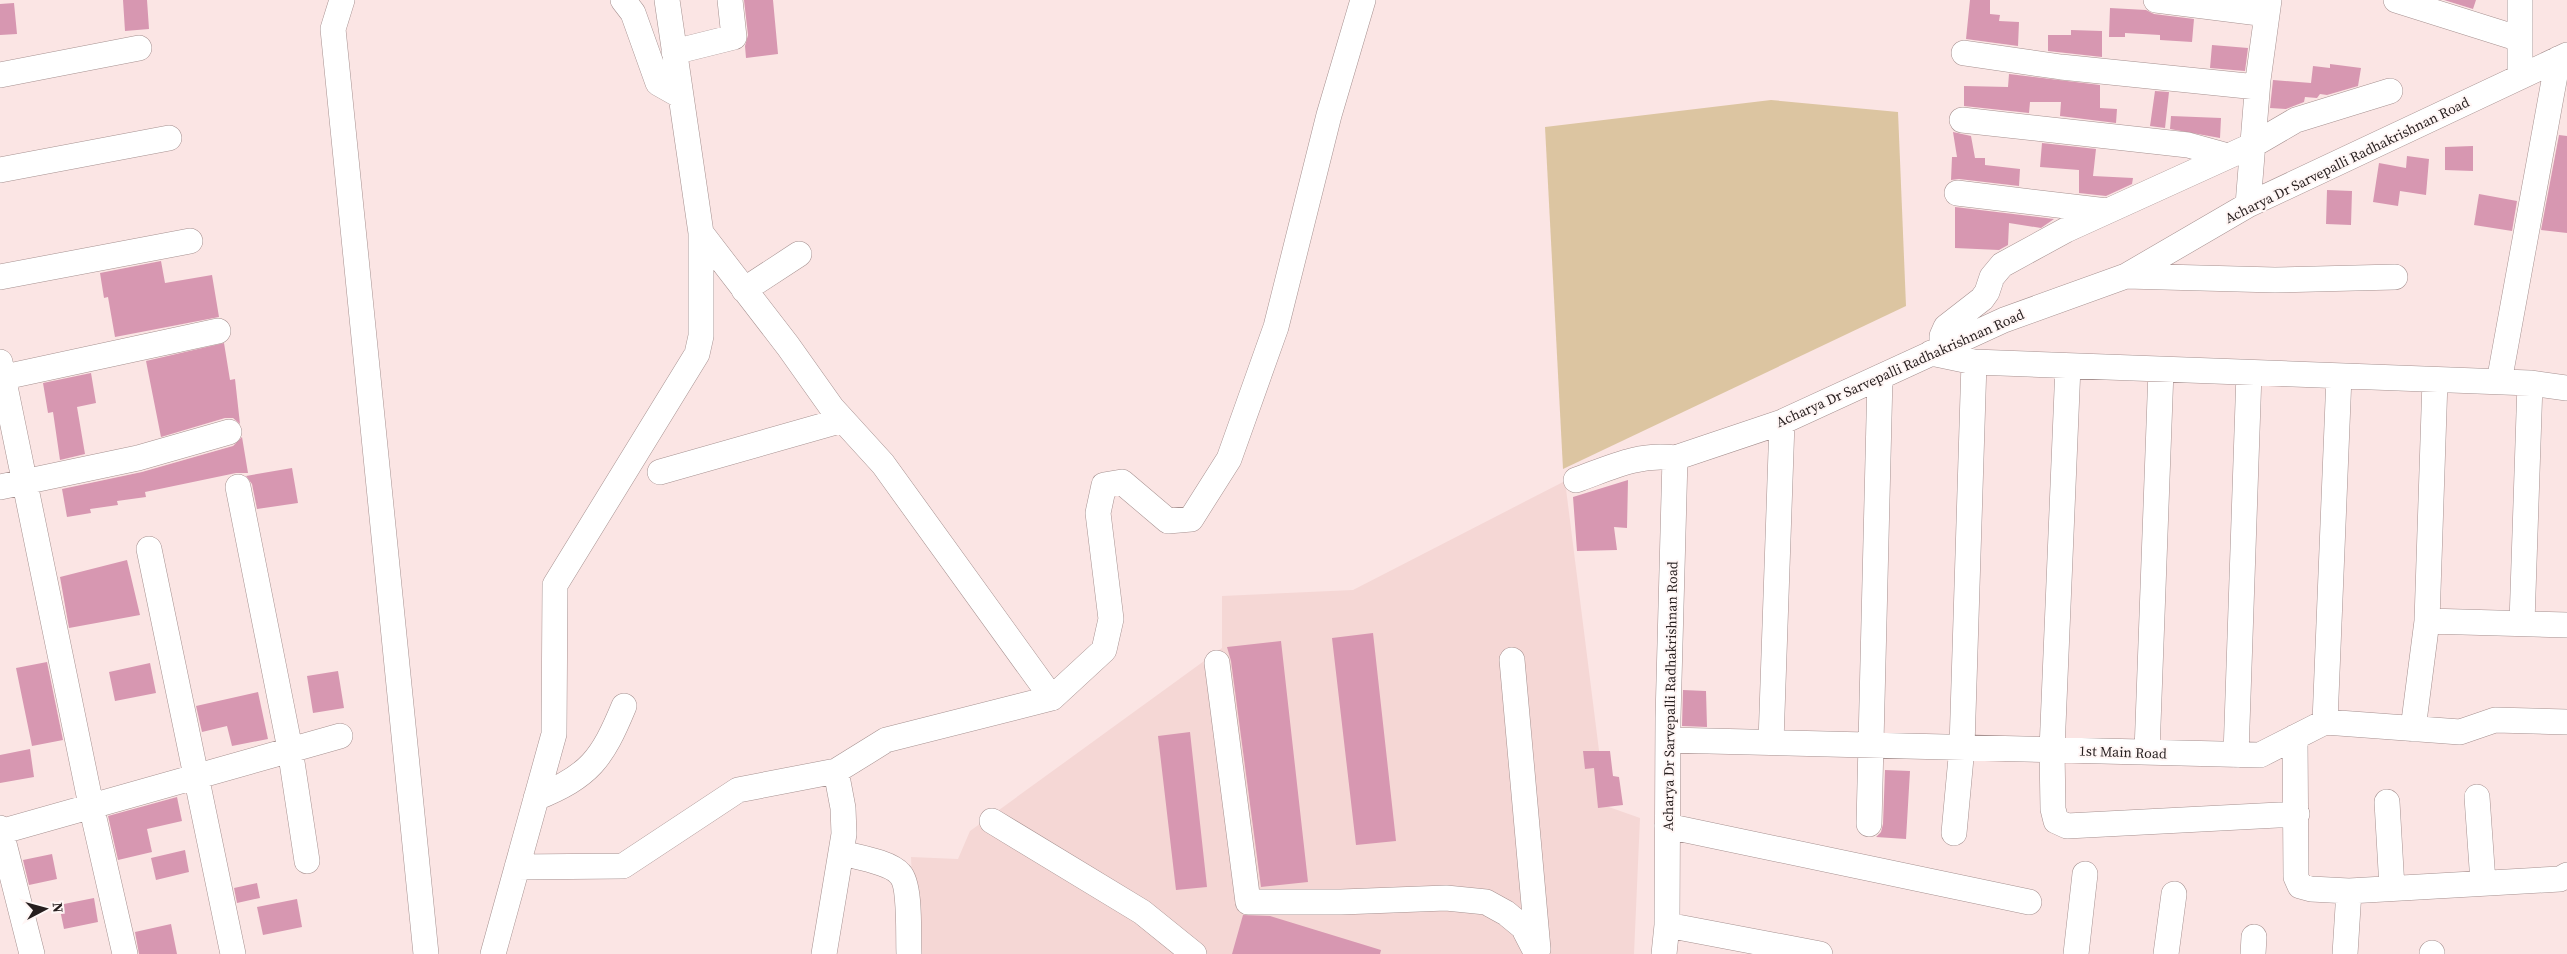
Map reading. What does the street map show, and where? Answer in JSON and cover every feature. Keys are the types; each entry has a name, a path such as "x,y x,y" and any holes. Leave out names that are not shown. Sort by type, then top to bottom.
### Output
{"street":[{"path":"342,0 334,29 334,39 426,954"},
{"path":"623,0 633,13 658,83 681,96"},
{"path":"493,954 554,734 555,585 697,354 701,336 701,233 667,0"},
{"path":"674,52 734,37 730,0"},
{"path":"517,867 624,866 738,790 836,771 886,740 1052,698 1104,650 1111,619 1098,513 1104,486 1122,482 1168,521 1191,519 1229,459 1276,327 1329,115 1363,0"},
{"path":"2156,0 2268,7 2257,87 2248,205"},
{"path":"2396,0 2520,39"},
{"path":"2520,0 2520,77"},
{"path":"0,75 138,48"},
{"path":"1964,53 2061,67 2257,87"},
{"path":"2499,382 2564,59"},
{"name":"Acharya Dr Sarvepalli Radhakrishnan Road","path":"1664,954 1667,925 1668,740 1675,458 1782,422 2004,320 2126,276 2248,205 2520,77 2564,59"},
{"path":"2390,91 2296,120 2252,145 2066,230 1996,270 1982,299 1946,326 1937,351 1974,362 2530,383 2567,388"},
{"path":"1962,120 2188,145 2228,156"},
{"path":"0,170 169,138"},
{"path":"1957,193 2107,211"},
{"path":"701,233 843,420 883,464 1052,698"},
{"path":"0,277 190,241"},
{"path":"744,290 798,254"},
{"path":"2126,276 2275,280 2395,277"},
{"path":"125,954 91,806 1,372 218,331"},
{"path":"1954,833 1962,748 1974,362"},
{"path":"2068,366 2052,750 2053,809 2056,821 2067,826 2297,814"},
{"path":"2146,752 2161,370"},
{"path":"2236,755 2249,373"},
{"path":"2339,376 2325,722 2460,732 2495,720 2567,722"},
{"path":"1870,824 1870,745 1880,377"},
{"path":"2413,729 2427,620 2435,380"},
{"path":"2522,623 2530,383"},
{"path":"660,472 843,420"},
{"path":"1771,742 1782,422"},
{"path":"0,487 138,458 229,432"},
{"path":"1576,480 1640,457 1675,458"},
{"path":"238,487 290,750 307,861"},
{"path":"149,549 233,954"},
{"path":"2427,620 2567,625"},
{"path":"1512,660 1538,954"},
{"path":"1217,663 1248,902 1341,902 1446,898 1486,902 1506,913 1523,928 1538,954"},
{"path":"536,798 563,787 594,763 604,751 624,706"},
{"name":"1st Main Road","path":"1668,740 2260,755 2325,722"},
{"path":"32,954 0,831 340,736"},
{"path":"2295,737 2296,877 2300,886 2311,889 2349,891 2560,878 2567,875"},
{"path":"824,954 842,853 843,808 836,771"},
{"path":"2477,797 2483,882"},
{"path":"2387,802 2392,888"},
{"path":"992,821 1142,912 1194,954"},
{"path":"1667,826 2029,902"},
{"path":"842,853 874,862 900,873 906,884 909,954"},
{"path":"2076,954 2086,874"},
{"path":"2345,954 2349,891"},
{"path":"2166,954 2174,894"},
{"path":"1667,925 1820,954"}],"shaded area":[{"path":"1771,100 1898,112 1906,306 1563,469 1545,127"},
{"path":"1565,481 1606,806 1640,818 1634,954 915,954 911,857 958,859 970,831 1222,648 1222,596 1353,590"}],"building":[{"path":"123,0 147,0 149,29 125,31"},
{"path":"744,0 773,0 778,54 746,58 745,46 748,35"},
{"path":"1970,0 1990,0 1990,14 2000,15 1999,21 2019,22 2018,46 1966,39"},
{"path":"2444,0 2476,0 2473,9"},
{"path":"14,3 17,34 0,35 0,4"},
{"path":"2110,8 2146,10 2154,14 2194,19 2192,42 2160,40 2160,35 2125,33 2125,37 2109,37"},
{"path":"2071,30 2102,31 2102,57 2048,51 2048,35 2071,35"},
{"path":"2212,45 2248,48 2245,71 2210,68"},
{"path":"2330,64 2361,68 2358,86 2327,95 2320,94 2317,98 2305,97 2304,102 2286,109 2270,108 2273,80 2311,83 2313,66 2330,68"},
{"path":"2009,74 2100,85 2100,108 2117,109 2116,123 2060,116 2061,102 2030,102 2029,113 1964,106 1964,86 2008,87"},
{"path":"2155,91 2169,92 2165,128 2150,126"},
{"path":"2171,116 2221,118 2220,138 2170,129"},
{"path":"1953,132 1971,136 1975,158 1985,158 1985,165 2020,169 2019,186 1959,179 1951,180 1952,157 1957,157"},
{"path":"2559,135 2567,136 2567,233 2541,230"},
{"path":"2042,143 2096,149 2093,176 2133,178 2132,184 2106,196 2079,193 2079,170 2040,167"},
{"path":"2473,146 2473,171 2445,170 2445,147"},
{"path":"2407,156 2429,159 2426,195 2400,191 2398,206 2373,202 2379,163 2406,168"},
{"path":"2327,190 2352,191 2351,225 2326,224"},
{"path":"2479,194 2517,201 2512,231 2474,225"},
{"path":"1955,207 2054,219 2041,228 2009,223 2008,245 1999,250 1955,248"},
{"path":"161,261 165,283 212,275 219,317 115,337 108,297 104,298 100,273"},
{"path":"224,343 230,380 235,379 240,424 233,418 225,418 161,437 146,361"},
{"path":"91,373 96,403 77,407 85,454 60,460 53,412 48,413 43,383"},
{"path":"242,437 248,473 236,473 145,492 146,497 117,501 118,505 90,509 91,513 67,517 62,489 142,472 233,446"},
{"path":"292,468 298,503 257,509 252,484 246,476"},
{"path":"1628,480 1627,528 1614,527 1617,550 1577,551 1573,497"},
{"path":"127,560 140,615 69,628 60,577"},
{"path":"1373,633 1396,841 1356,845 1332,638"},
{"path":"1281,641 1308,882 1261,887 1231,661 1227,647"},
{"path":"47,662 63,740 32,746 16,668"},
{"path":"150,663 156,693 115,701 109,672"},
{"path":"338,671 344,708 313,713 307,676"},
{"path":"1683,690 1706,691 1707,727 1682,726"},
{"path":"258,692 268,739 232,746 227,726 202,732 196,706"},
{"path":"1190,732 1207,887 1176,890 1158,736"},
{"path":"30,749 34,777 0,783 0,755"},
{"path":"1583,751 1610,751 1613,776 1619,777 1623,805 1598,808 1594,768 1585,769"},
{"path":"1885,770 1910,771 1906,839 1876,837 1881,832 1883,824"},
{"path":"177,797 182,821 147,829 152,852 118,860 108,816"},
{"path":"185,850 189,872 156,880 151,858"},
{"path":"52,854 57,879 29,885 23,860"},
{"path":"257,883 260,898 237,903 234,888"},
{"path":"94,898 98,922 64,929 59,905"},
{"path":"297,899 302,927 263,935 257,907"},
{"path":"1243,915 1270,916 1381,950 1380,954 1232,954"},
{"path":"171,924 177,954 139,954 135,932"}]}
